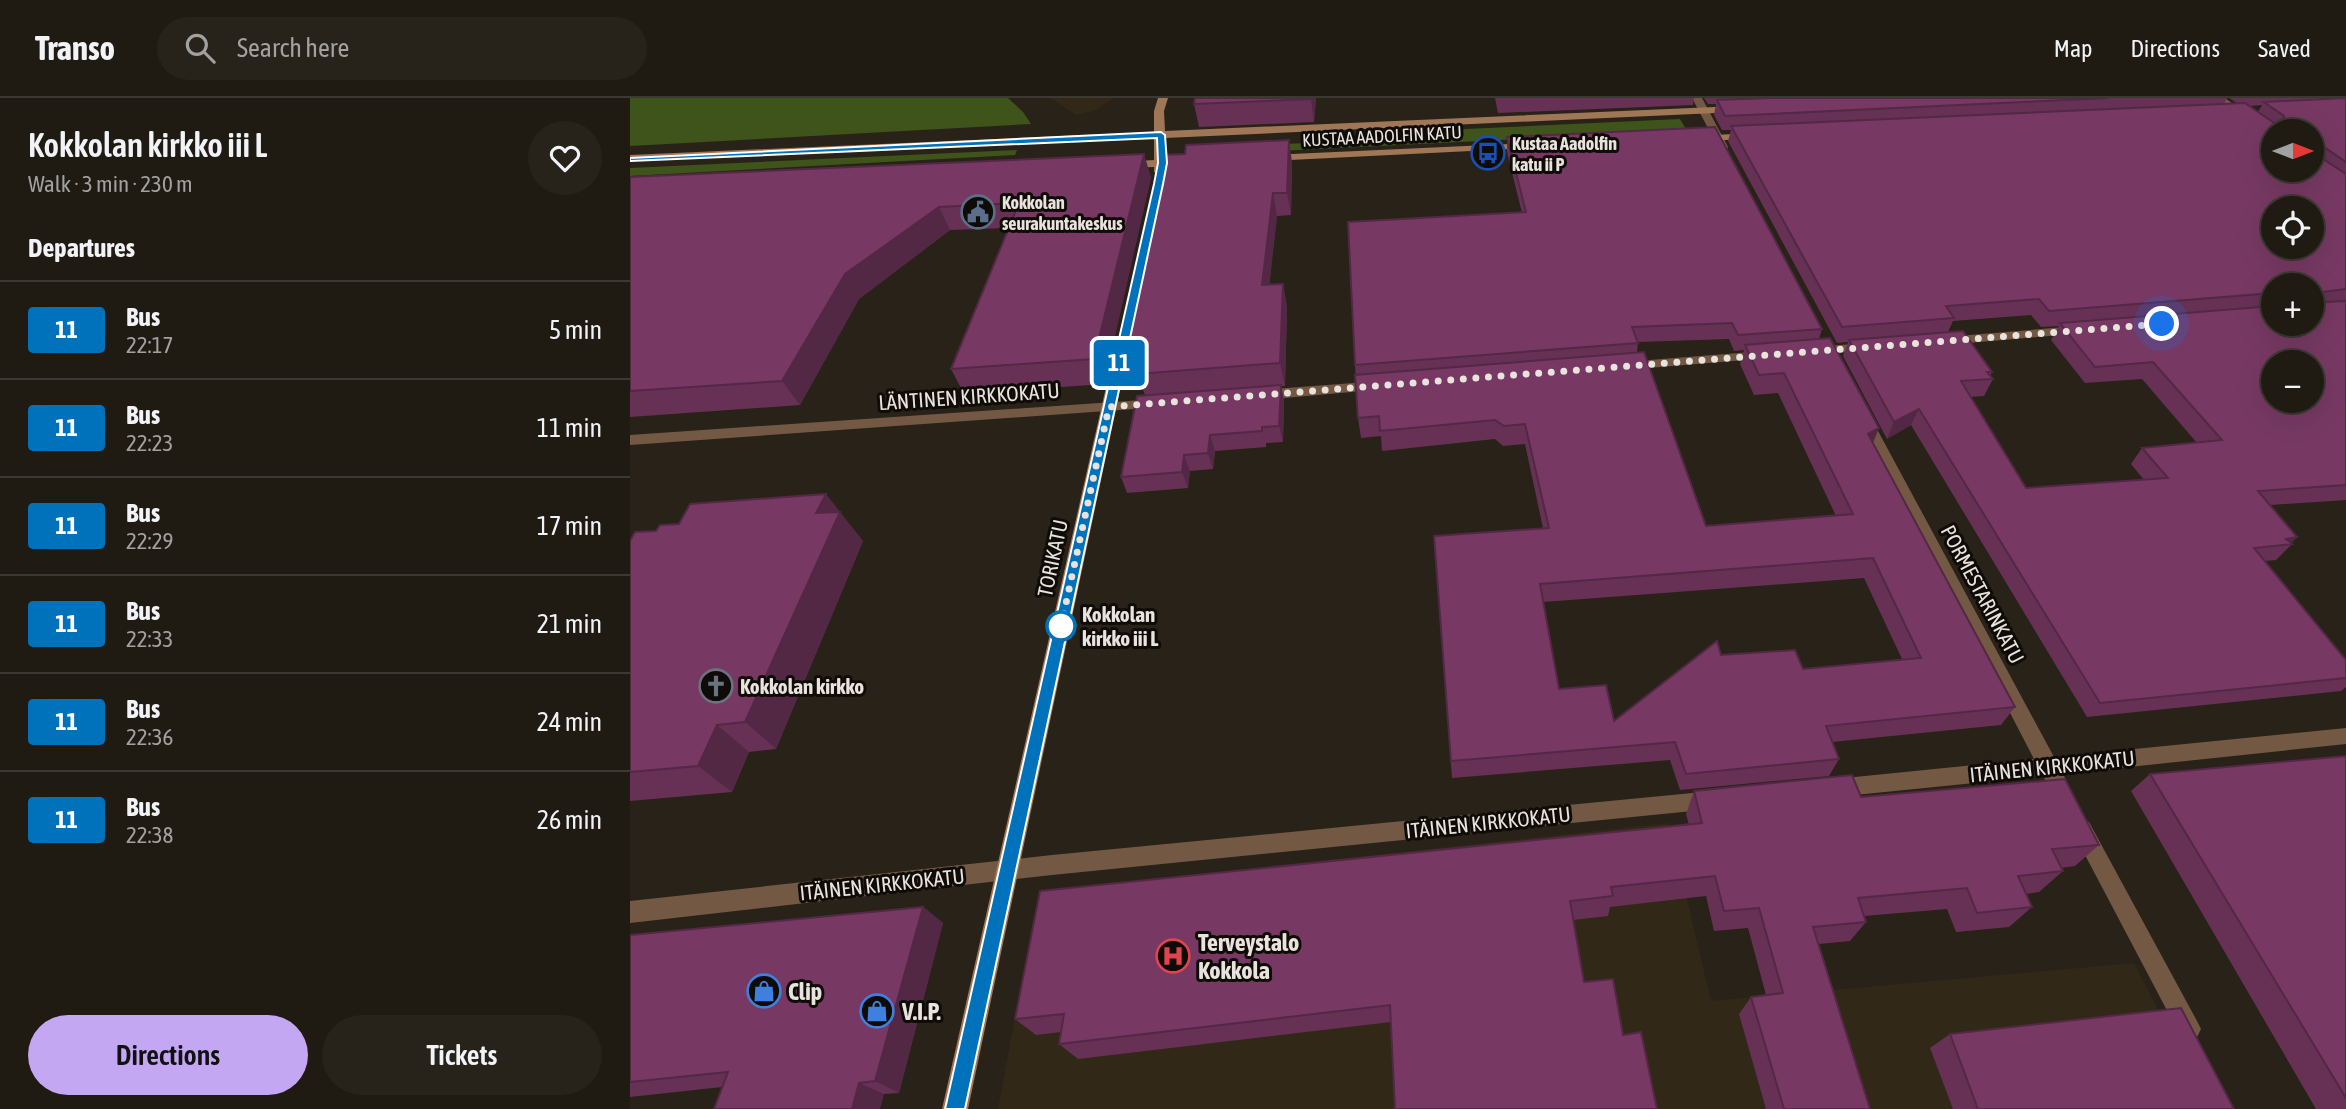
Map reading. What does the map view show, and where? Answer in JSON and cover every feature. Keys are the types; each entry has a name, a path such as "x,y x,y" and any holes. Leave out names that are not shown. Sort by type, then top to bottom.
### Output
{"main road":[{"path":"1155,197 1162,163 1159,111 1163,98"},
{"name":"KUSTAA AADOLFIN KATU","path":"630,158 1745,108"},
{"path":"2212,114 2253,112"},
{"path":"1678,139 1759,135"},
{"name":"KUSTAA AADOLFIN KATU","path":"1252,159 1544,146"},
{"path":"1114,165 1198,162"},
{"name":"TORIKATU","path":"955,1109 1127,326"}],"street":[{"path":"1697,98 1730,161"},
{"path":"2219,98 2261,129"},
{"path":"1925,342 2092,329"},
{"path":"1801,352 1883,345"},
{"path":"1614,367 1774,354"},
{"path":"1241,397 1393,384"},
{"name":"PORMESTARINKATU","path":"1854,399 2199,1048"},
{"name":"LÄNTINEN KIRKKOKATU","path":"631,441 1172,402"},
{"name":"ITÄINEN KIRKKOKATU","path":"1814,790 2346,736"},
{"name":"ITÄINEN KIRKKOKATU","path":"630,912 1007,870 1731,798"}],"shaded area":[{"path":"1050,98 1114,98 1096,110 1076,115"},
{"path":"1669,823 1711,1001 2134,963 2209,1109 998,1109 1033,920 1046,891"}],"green space":[{"path":"630,98 1008,98 1031,124 630,146"},
{"path":"1680,119 1687,131 1278,151 1259,145 1384,140 1466,129"},
{"path":"1017,150 1015,155 630,176 630,168"}],"building":[{"path":"1195,98 1311,98 1311,99 1194,104"},
{"path":"2108,98 1725,116 1717,100"},
{"path":"2346,98 2346,162 2324,147 2324,119 2284,119 2284,116 2264,102"},
{"path":"2245,103 2268,119 2261,119 2261,182 2324,182 2324,160 2346,174 2346,289 2324,292 2324,273 2261,273 2261,294 2049,311 2039,299 1946,306 1954,318 1842,327 1731,126"},
{"path":"1715,127 1822,329 1738,335 1732,323 1632,327 1638,343 1355,365 1348,222 1526,212 1507,137"},
{"path":"1289,140 1287,193 1273,193 1262,285 1283,284 1280,363 1137,374 1141,358 1115,359 1161,155 1185,154 1186,145"},
{"path":"1144,154 1094,359 951,369 1019,203 939,207 845,274 782,381 630,391 630,177"},
{"path":"2324,299 2325,302 2346,301 2346,485 2258,491 2297,537 2286,539 2292,544 2254,548 2346,660 2346,678 2100,703 1919,409 1894,422 1849,340 1963,331 1992,372 1987,372 1993,379 1961,381 2026,488 2168,478 2142,448 2222,440 2153,362 2095,367 2060,323 2261,307 2261,336 2324,336"},
{"path":"1830,338 1879,428 1868,434 2015,707 1826,726 1839,759 1686,774 1675,742 1451,761 1434,536 1549,528 1525,424 1504,426 1495,420 1380,431 1379,416 1358,418 1355,375 1644,352 1706,526 1853,514 1784,373 1759,375 1745,345","holes":["1873,558 1921,658 1803,669 1795,650 1721,655 1717,641 1614,721 1606,685 1559,689 1540,584"]},
{"path":"1281,385 1279,426 1262,427 1262,431 1210,435 1208,453 1184,455 1182,472 1121,477 1137,396"},
{"name":"Kokkolan kirkko","path":"826,494 816,513 840,512 745,722 717,725 698,766 630,772 630,541 635,532 656,531 660,525 679,524 690,504"},
{"path":"2346,756 2346,1098 2150,774"},
{"path":"1852,775 1861,797 2065,779 2099,845 2052,849 2063,871 2018,876 2032,907 1977,913 1967,888 1858,898 1866,922 1813,927 1870,1109 1784,1109 1751,997 1783,993 1759,908 1724,911 1715,876 1611,887 1613,896 1570,901 1584,982 1613,979 1623,1035 1641,1032 1657,1109 1395,1109 1390,1005 1059,1044 1064,1014 1015,1019 1040,891 1702,823 1694,791"},
{"path":"923,907 875,1081 859,1083 852,1109 714,1109 728,1072 630,1082 630,935"},
{"path":"2181,1008 2234,1109 1978,1109 1950,1034"}],"bus line":[{"name":"11","path":"630,158 1161,135 1162,163 1158,184 955,1109"}],"place":[{"name":"Kustaa Aadolfin katu ii P","path":"1488,153"},
{"name":"Kokkolan seurakuntakeskus","path":"978,212"},
{"name":"Kokkolan kirkko iii L","path":"1061,626"},
{"name":"Kokkolan kirkko","path":"716,686"},
{"name":"Terveystalo Kokkola","path":"1173,956"},
{"name":"Clip","path":"764,991"},
{"name":"V.I.P.","path":"877,1011"}],"route":[{"path":"1061,626 1109,407 2162,324"}]}
